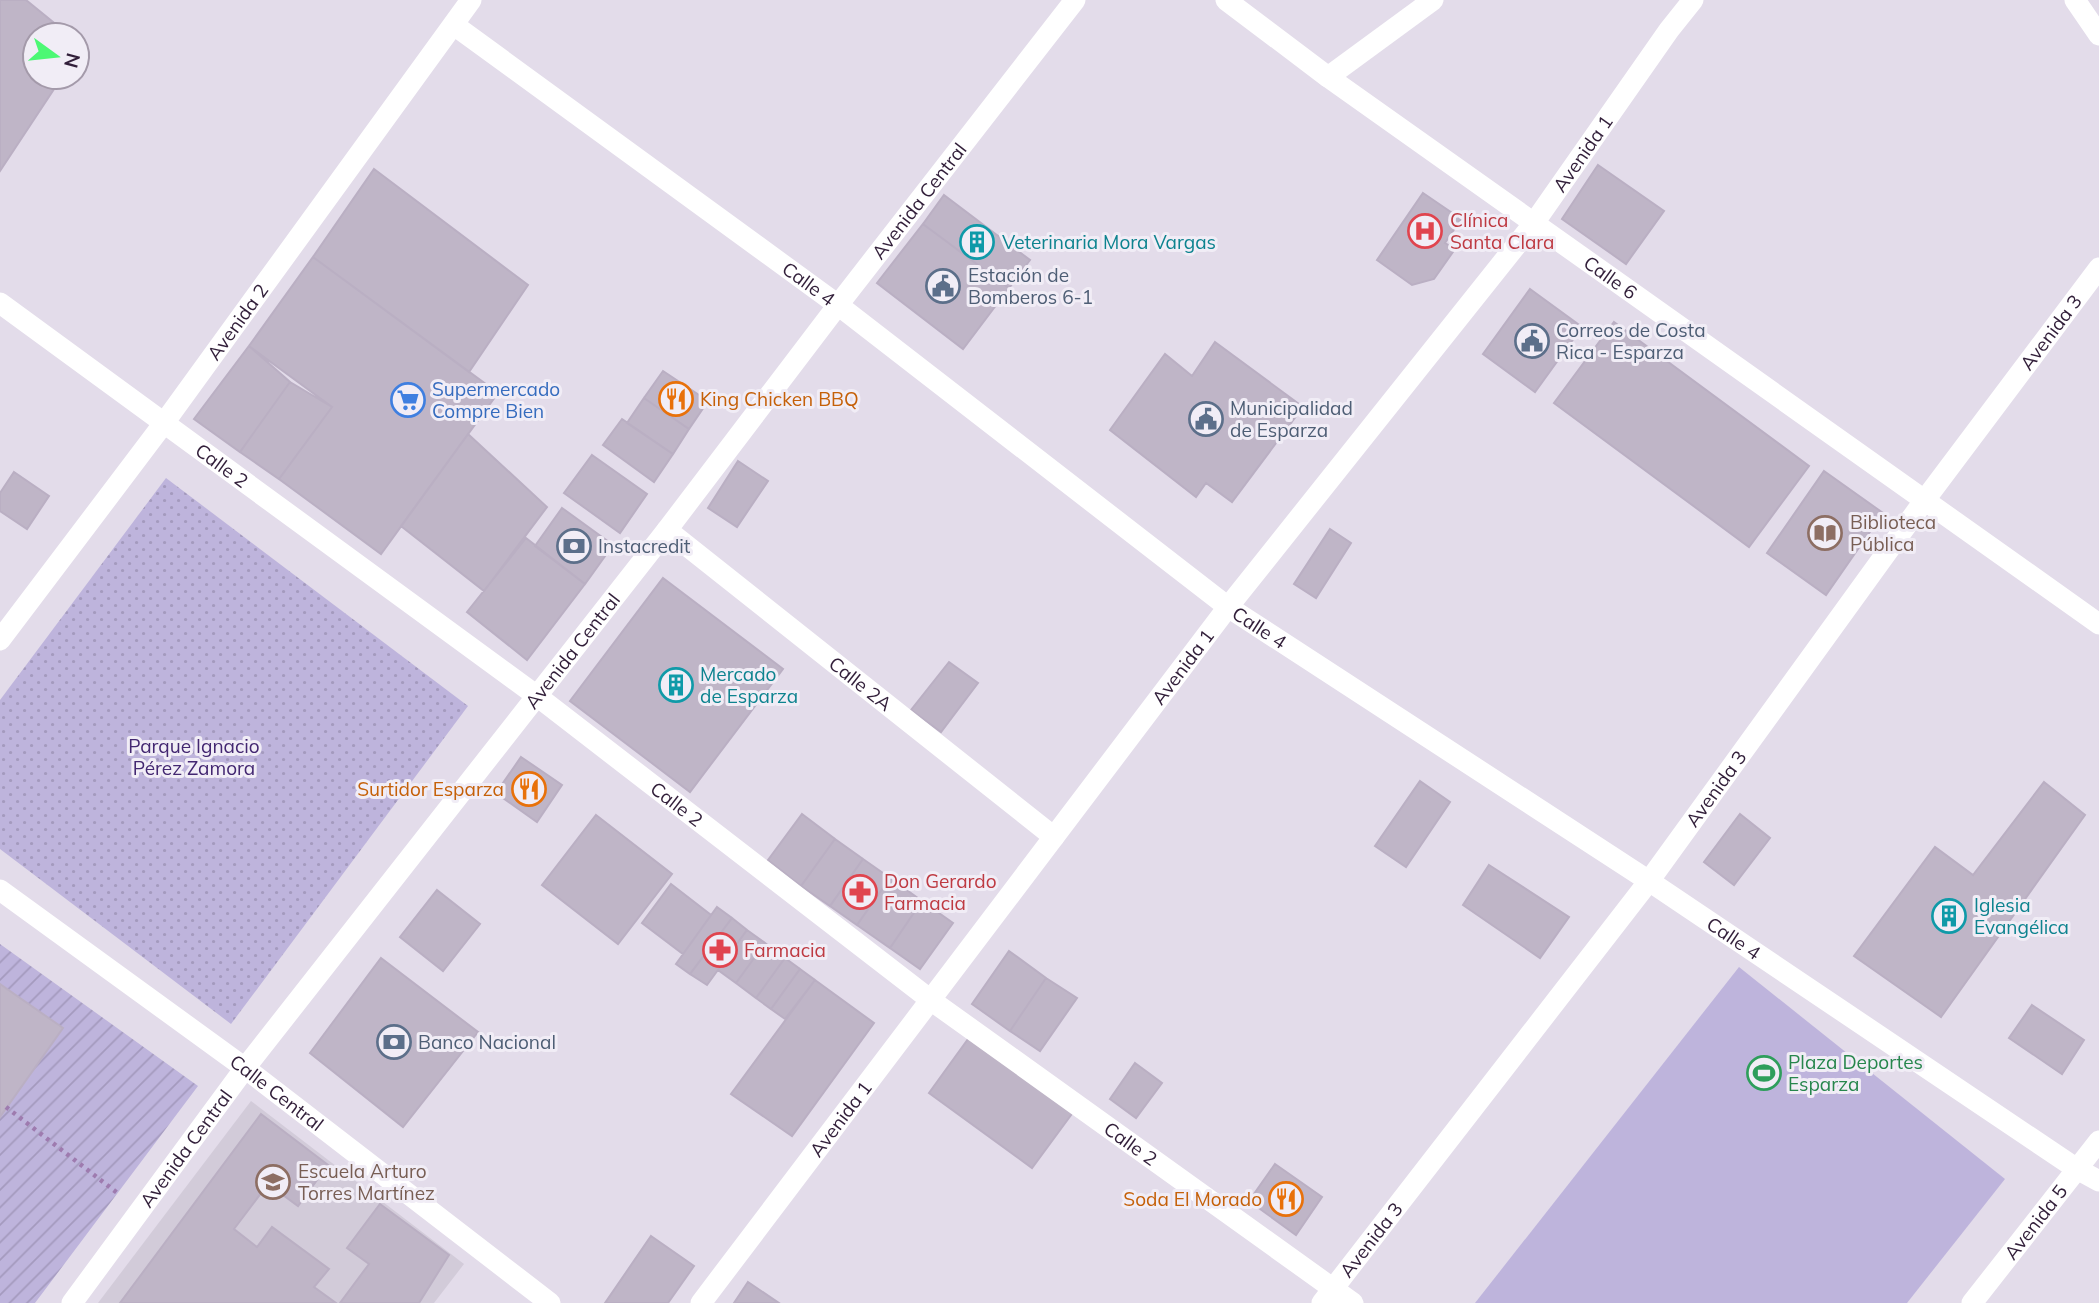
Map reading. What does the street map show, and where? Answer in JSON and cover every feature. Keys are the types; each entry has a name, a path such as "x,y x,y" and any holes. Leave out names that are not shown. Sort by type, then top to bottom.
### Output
{"street":[{"name":"Avenida 2","path":"0,640 164,423 471,0"},
{"name":"Avenida Central","path":"72,1303 245,1068 667,530 1075,0"},
{"name":"Calle 6","path":"1226,0 1328,77 2099,624"},
{"path":"1328,77 1433,0"},
{"name":"Avenida 1","path":"701,1303 1228,607 1534,223 1669,30 1693,0"},
{"path":"2075,0 2099,35"},
{"name":"Calle 4","path":"454,25 838,305 1228,607 1648,881 2077,1169 2099,1181"},
{"name":"Avenida 3","path":"1328,1296 1648,881 1924,501 2099,268"},
{"name":"Calle 2","path":"0,303 537,696 932,1001 1328,1296 1353,1303"},
{"name":"Calle 2A","path":"667,530 1054,837"},
{"name":"Calle Central","path":"0,890 245,1068 550,1303"},
{"name":"Avenida 5","path":"1972,1303 2099,1141"}],"path":[{"path":"6,1107 124,1198"}],"shaded area":[{"name":"Escuela Arturo Torres Martínez","path":"251,1101 464,1264 434,1303 98,1303"}],"green space":[{"name":"Parque Ignacio Pérez Zamora","path":"166,478 468,706 231,1024 0,849 0,700"},
{"path":"0,944 198,1086 35,1303 0,1303 0,1117 63,1028 0,984"},
{"name":"Plaza Deportes Esparza","path":"1739,967 2005,1179 1907,1303 1475,1303"}],"building":[{"path":"0,0 26,0 52,21 21,21 21,91 53,91 0,171"},
{"path":"1598,165 1664,211 1626,264 1562,219"},
{"path":"374,169 528,285 469,372 313,257"},
{"name":"Clínica Santa Clara","path":"1423,193 1461,219 1445,243 1455,249 1434,279 1412,285 1377,260"},
{"name":"Veterinaria Mora Vargas","path":"944,195 1030,260 1009,288 923,224"},
{"name":"Estación de Bomberos 6-1","path":"923,224 1009,288 963,349 877,283"},
{"name":"Supermercado Compre Bien","path":"313,257 498,393 381,554 279,479 332,407 249,346"},
{"name":"Correos de Costa Rica - Esparza","path":"1530,289 1582,327 1535,392 1483,354"},
{"path":"1614,322 1809,466 1749,547 1554,403"},
{"name":"Municipalidad de Esparza","path":"1215,342 1303,407 1232,502 1206,483 1196,497 1110,430 1165,354 1192,376"},
{"path":"249,346 290,382 240,452 194,419"},
{"name":"King Chicken BBQ","path":"663,371 708,401 689,429 644,398"},
{"path":"290,382 332,407 279,479 240,452"},
{"path":"644,398 689,429 673,454 627,423"},
{"path":"622,419 673,454 654,482 603,445"},
{"path":"468,434 547,507 484,591 401,526"},
{"path":"592,455 647,494 620,533 564,493"},
{"path":"738,461 768,481 737,527 708,508"},
{"name":"Biblioteca Pública","path":"1824,471 1883,513 1826,595 1767,553"},
{"path":"14,472 49,496 27,529 0,511 0,493"},
{"name":"Instacredit","path":"562,508 613,545 585,584 535,546"},
{"path":"1330,529 1351,543 1316,598 1294,584"},
{"path":"526,538 585,584 527,660 467,612"},
{"name":"Mercado de Esparza","path":"663,578 783,669 690,792 570,701"},
{"path":"949,662 978,683 941,732 911,710"},
{"name":"Surtidor Esparza","path":"521,757 562,785 537,822 496,793"},
{"path":"1420,781 1450,802 1406,867 1375,846"},
{"name":"Iglesia Evangélica","path":"2044,782 2085,815 1941,1017 1854,956 1935,847 1973,875"},
{"path":"802,814 835,839 801,886 768,860"},
{"path":"1740,814 1770,838 1734,885 1704,862"},
{"path":"596,815 672,874 618,944 542,885"},
{"path":"835,839 863,859 830,906 801,886"},
{"name":"Don Gerardo Farmacia","path":"863,859 890,878 857,925 830,906"},
{"path":"1489,865 1569,917 1540,958 1463,905"},
{"path":"890,878 922,901 890,948 857,925"},
{"path":"671,884 711,915 683,954 642,923"},
{"path":"437,890 480,924 443,971 400,937"},
{"path":"922,901 953,923 920,969 890,948"},
{"path":"717,907 732,918 690,974 676,964"},
{"name":"Farmacia","path":"732,918 747,930 707,985 690,974"},
{"path":"747,930 765,943 736,983 718,970"},
{"path":"765,943 785,958 756,998 736,983"},
{"path":"1009,951 1046,978 1010,1031 972,1004"},
{"name":"Banco Nacional","path":"381,958 478,1032 403,1127 310,1053"},
{"path":"785,958 800,969 771,1009 756,998"},
{"path":"800,969 815,980 785,1019 771,1009"},
{"path":"1046,978 1077,998 1040,1051 1010,1031"},
{"path":"815,980 874,1023 792,1136 731,1094"},
{"path":"0,984 63,1028 0,1117"},
{"path":"2032,1005 2084,1040 2062,1074 2009,1038"},
{"path":"971,1035 1074,1111 1032,1168 929,1093"},
{"path":"1135,1063 1162,1083 1136,1118 1110,1099"},
{"path":"261,1114 328,1165 298,1206 268,1184 234,1229 257,1247 272,1227 329,1269 314,1287 336,1303 120,1303"},
{"name":"Soda El Morado","path":"1275,1164 1322,1197 1296,1235 1249,1201"},
{"path":"380,1204 449,1255 419,1303 340,1303 369,1264 347,1248"},
{"path":"651,1236 694,1266 668,1303 605,1303"},
{"path":"748,1282 779,1303 734,1303"}],"place":[{"name":"Clínica Santa Clara","path":"1425,231"},
{"name":"Veterinaria Mora Vargas","path":"977,242"},
{"name":"Estación de Bomberos 6-1","path":"943,286"},
{"name":"Correos de Costa Rica - Esparza","path":"1532,341"},
{"name":"King Chicken BBQ","path":"676,399"},
{"name":"Supermercado Compre Bien","path":"408,400"},
{"name":"Municipalidad de Esparza","path":"1206,419"},
{"name":"Biblioteca Pública","path":"1825,533"},
{"name":"Instacredit","path":"574,546"},
{"name":"Mercado de Esparza","path":"676,685"},
{"name":"Surtidor Esparza","path":"529,789"},
{"name":"Don Gerardo Farmacia","path":"860,892"},
{"name":"Iglesia Evangélica","path":"1949,916"},
{"name":"Farmacia","path":"720,950"},
{"name":"Banco Nacional","path":"394,1042"},
{"name":"Plaza Deportes Esparza","path":"1764,1073"},
{"name":"Escuela Arturo Torres Martínez","path":"273,1182"},
{"name":"Soda El Morado","path":"1286,1199"}]}
